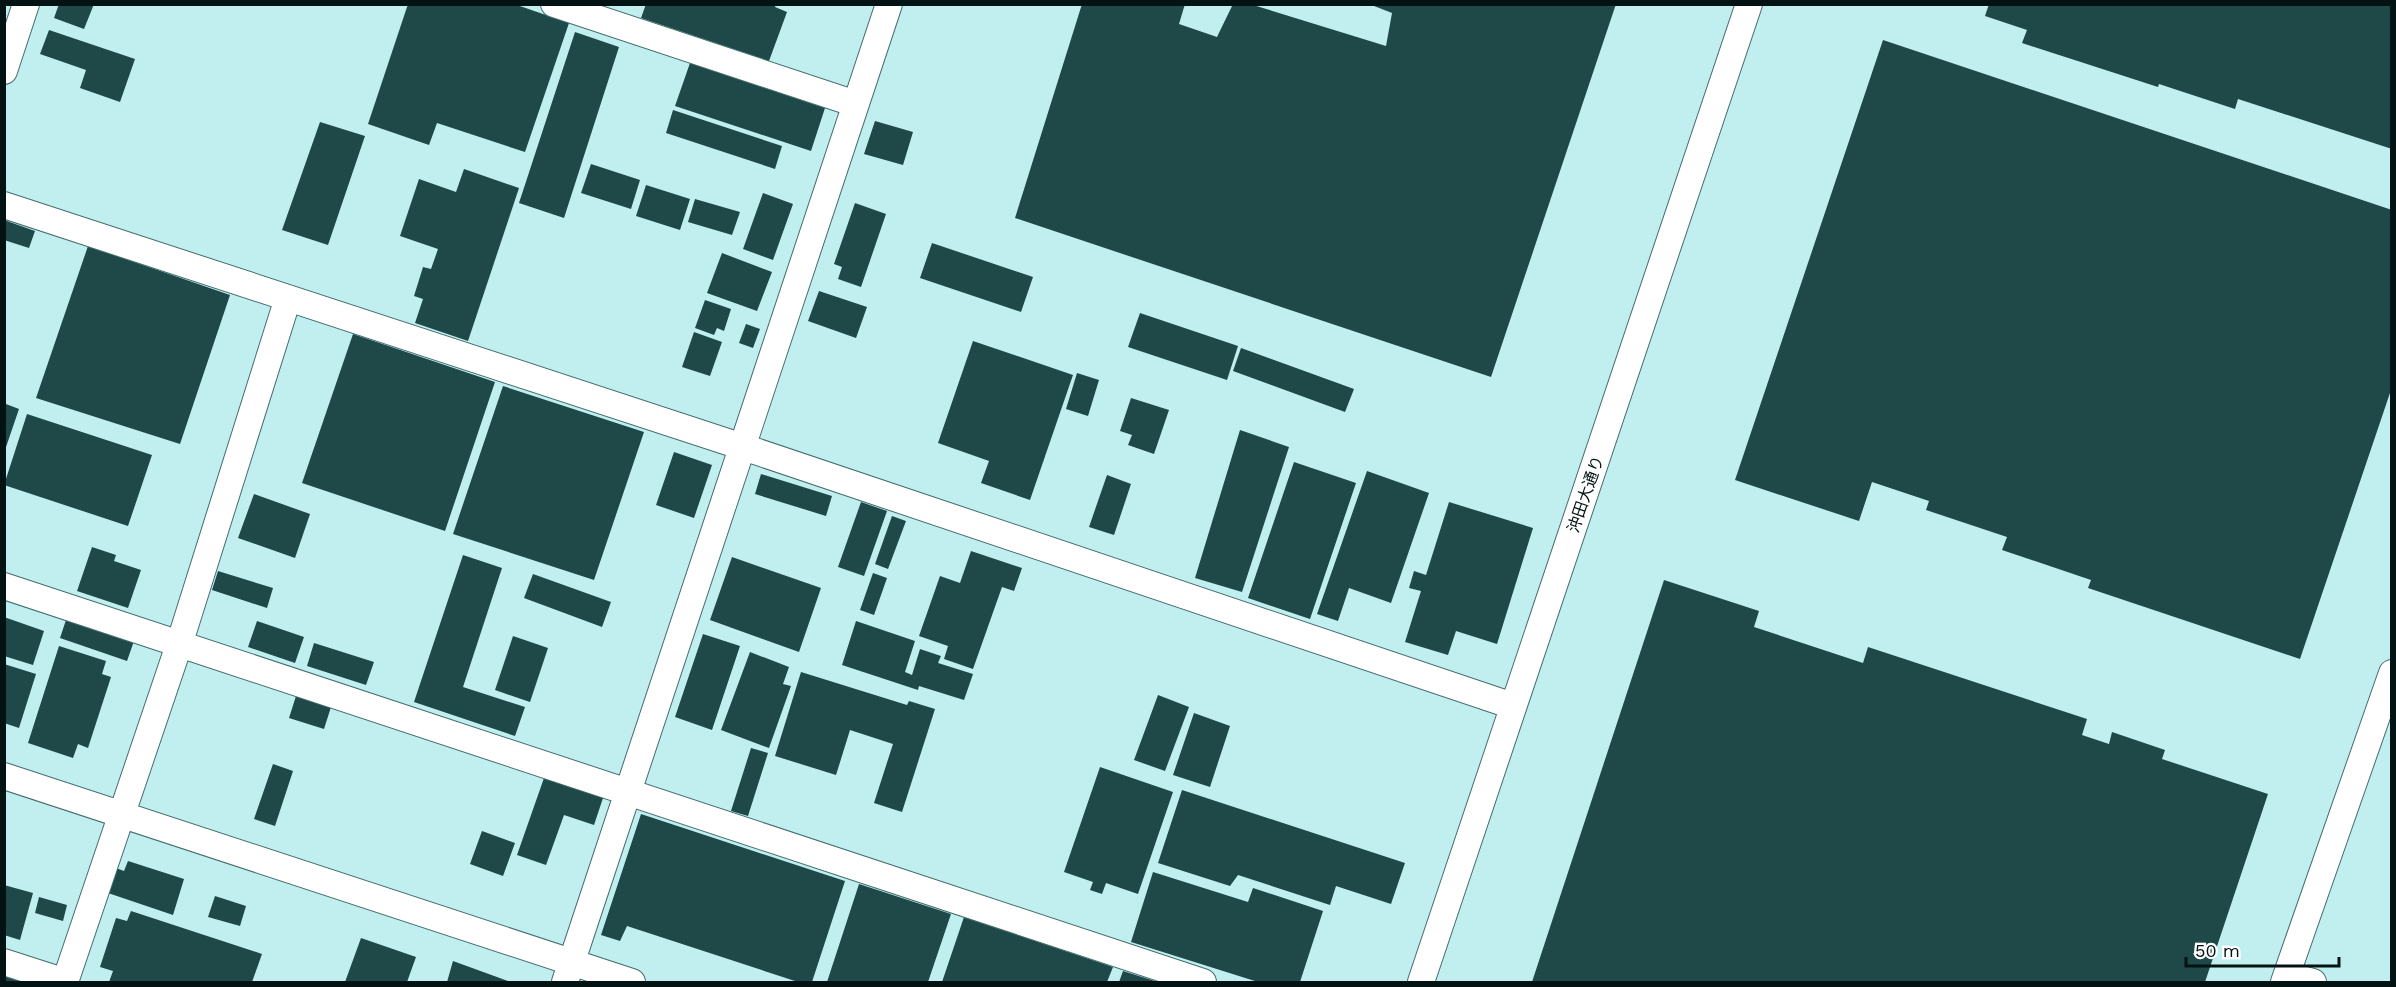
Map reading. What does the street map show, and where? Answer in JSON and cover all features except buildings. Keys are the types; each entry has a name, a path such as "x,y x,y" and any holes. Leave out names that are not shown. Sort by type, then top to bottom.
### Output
{"street":[{"path":"4,71 26,4"},
{"path":"554,4 856,104"},
{"path":"568,972 889,4"},
{"name":"沖田大通り","path":"1421,982 1749,4"},
{"path":"4,205 743,447 1513,706"},
{"path":"4,962 66,982 178,645 288,298"},
{"path":"4,586 1203,982"},
{"path":"2313,982 2286,979 2391,673"},
{"path":"4,776 122,815 568,972 632,982"}]}
